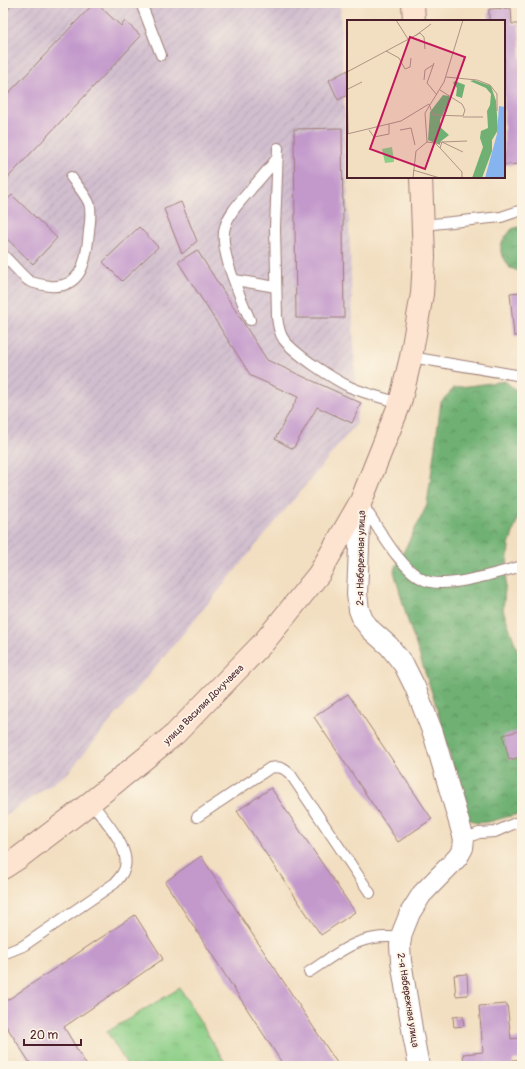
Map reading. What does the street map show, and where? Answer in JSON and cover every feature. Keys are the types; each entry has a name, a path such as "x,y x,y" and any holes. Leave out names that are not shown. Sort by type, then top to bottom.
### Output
{"street":[{"path":"413,3 414,20"},
{"name":"2-я Набережная улица","path":"419,1066 400,945 410,913 422,894 458,858 463,848 464,839 433,733 415,687 404,664 389,646 371,630 363,620 359,610 357,594 361,501 400,403 411,357 422,294 424,257 421,178"},
{"name":"улица Василия Докучаева","path":"3,868 17,859 91,802 175,734 264,642 319,574 361,501"}],"lane":[{"path":"3,6 6,3"},
{"path":"141,3 161,55"},
{"path":"250,320 228,259 223,236 229,217 278,153 275,228 276,287 278,326 285,341 301,356 348,386 370,395 400,403"},
{"path":"3,254 29,280 35,283 55,286 64,284 77,276 82,268 87,253 91,212 89,203 71,177"},
{"path":"423,225 501,217 522,210"},
{"path":"235,280 276,287"},
{"path":"411,357 522,376"},
{"path":"361,501 403,564 423,580 432,583 475,578 522,566"},
{"path":"197,818 270,768 278,767 286,770 291,775 370,893"},
{"path":"3,954 23,946 115,882 122,874 126,867 125,855 122,847 116,836 91,802"},
{"path":"464,839 479,833 495,832 522,820"},
{"path":"309,972 354,943 388,936 402,938"}],"shaded area":[{"path":"3,3 340,3 357,423 68,773 3,817"}],"green space":[{"path":"522,226 522,272 510,268 501,253 501,246 503,240 512,229"},
{"path":"505,381 522,395 522,470 520,481 521,507 509,546 503,610 522,663 522,813 488,822 477,823 467,818 435,702 407,618 394,571 427,505 441,402 454,388"},
{"path":"180,988 227,1066 128,1066 107,1032"}],"building":[{"path":"94,3 96,3 121,26 125,21 141,36 3,183 3,99"},
{"path":"511,8 512,24 519,24 522,80 522,164 505,165 505,20 489,20 489,9"},
{"path":"347,71 347,96 338,100 329,80"},
{"path":"342,128 344,318 296,318 294,129"},
{"path":"12,195 57,238 33,264 3,235 3,204"},
{"path":"181,202 197,241 182,254 164,209"},
{"path":"139,227 158,247 122,281 103,262"},
{"path":"197,250 267,360 361,403 352,423 317,407 293,449 275,439 298,397 251,376 178,262"},
{"path":"522,292 522,336 514,336 510,293"},
{"path":"348,694 432,819 398,842 314,717"},
{"path":"522,730 522,757 509,760 503,735"},
{"path":"271,788 355,912 321,935 237,811"},
{"path":"201,856 339,1066 284,1066 165,882"},
{"path":"135,915 163,959 64,1027 87,1066 32,1066 3,1021 3,1003"},
{"path":"467,974 468,995 456,996 454,975"},
{"path":"507,1004 511,1039 520,1038 522,1059 513,1060 513,1066 464,1066 463,1054 483,1052 479,1006"},
{"path":"463,1016 464,1026 454,1027 453,1017"}]}
